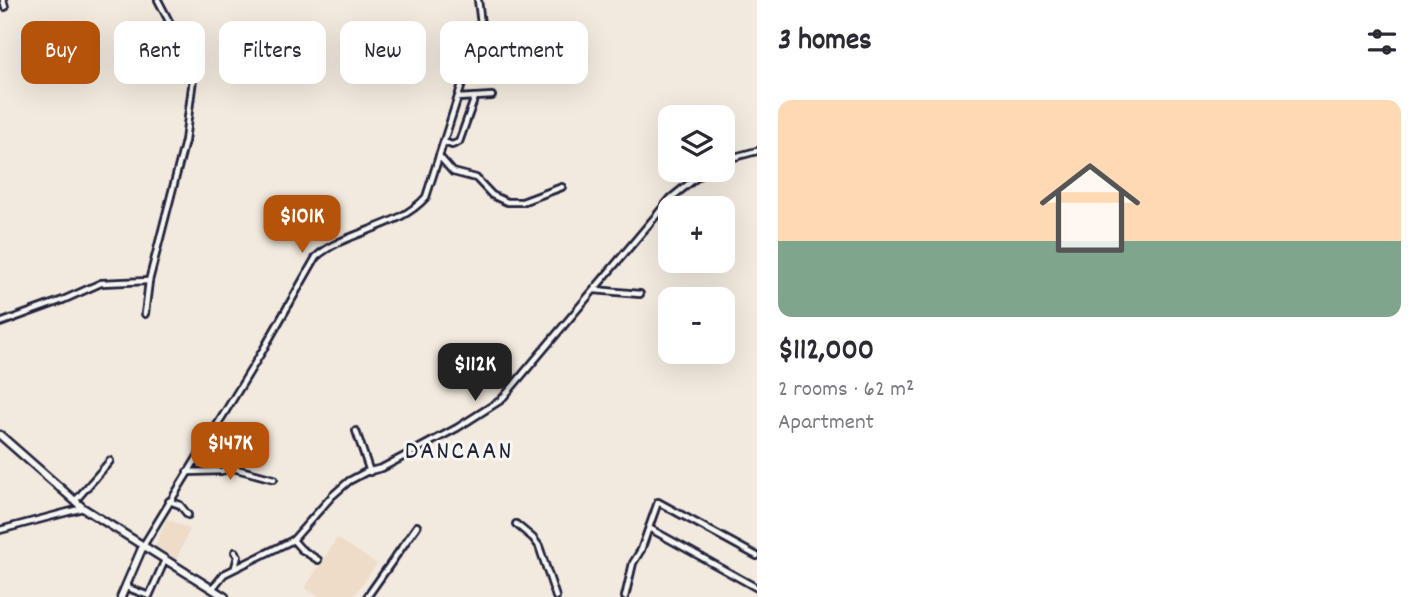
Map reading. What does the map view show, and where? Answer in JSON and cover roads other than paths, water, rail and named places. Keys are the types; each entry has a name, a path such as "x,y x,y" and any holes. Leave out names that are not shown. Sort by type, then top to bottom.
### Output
{"street":[{"path":"3,0 5,8"},
{"path":"145,314 149,281 179,167 193,79 190,64 158,0"},
{"path":"121,597 143,546 169,500 263,350 316,257 328,248 381,225 422,202 429,190 481,24 478,0"},
{"path":"458,98 492,96"},
{"path":"444,142 456,145 459,142 475,97"},
{"path":"735,156 757,150"},
{"path":"439,156 453,172 476,178 492,195 507,202 522,202 562,187"},
{"path":"212,589 220,576 293,540 339,489 358,476 457,428 501,400 671,198 691,182"},
{"path":"0,323 102,283 149,281"},
{"path":"594,290 640,294"},
{"path":"356,431 370,472"},
{"path":"0,435 83,508 225,597"},
{"path":"75,501 110,461"},
{"path":"186,472 233,468 272,477"},
{"path":"169,500 181,506 188,515"},
{"path":"625,597 633,563 641,550 659,502 757,556"},
{"path":"0,530 83,508"},
{"path":"516,524 533,538 539,547 556,597"},
{"path":"367,597 417,526"},
{"path":"649,528 757,589"},
{"path":"293,540 302,550 318,560"},
{"path":"235,568 237,554 242,555 244,550"},
{"path":"126,587 149,596 165,560"}],"district":[{"name":"DANCAAN","path":"459,452"}]}
